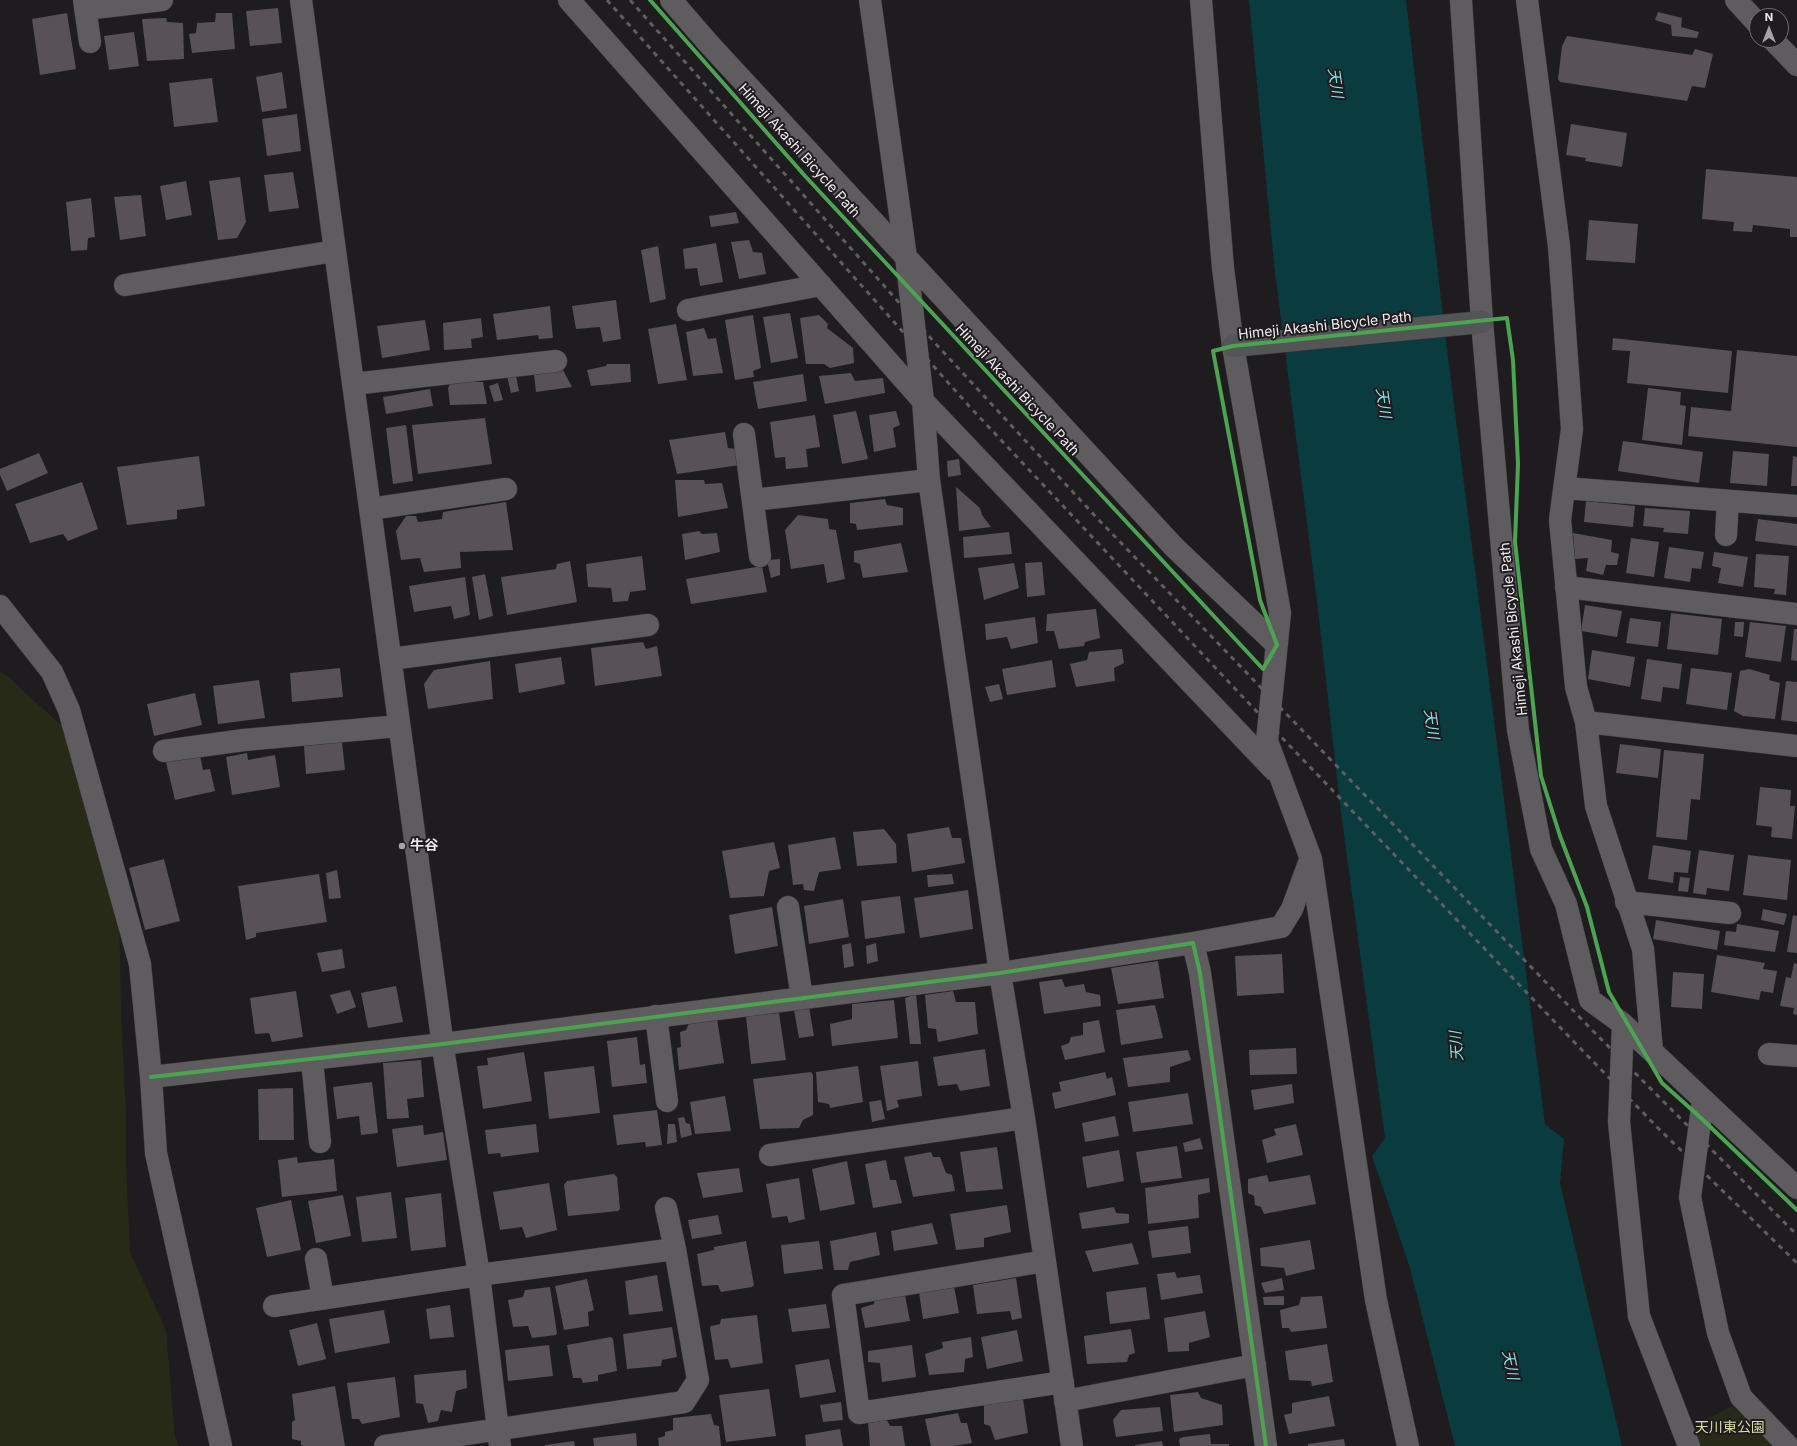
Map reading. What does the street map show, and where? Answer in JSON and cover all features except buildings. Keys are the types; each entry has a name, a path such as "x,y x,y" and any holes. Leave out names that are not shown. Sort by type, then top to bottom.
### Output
{"main road":[{"name":"Himeji Akashi Bicycle Path","path":"1233,346 1482,322"}],"street":[{"path":"90,42 85,5 162,0"},
{"path":"301,0 442,1044 479,1276 498,1438"},
{"path":"569,0 923,401 1280,777"},
{"path":"671,0 709,44 1174,547 1277,645"},
{"path":"870,0 906,257 923,401 929,480 1000,973 1024,1118 1072,1446"},
{"path":"1201,0 1222,268 1233,346 1280,613 1267,741 1311,859 1376,1300 1408,1446"},
{"path":"1461,0 1482,322 1518,730 1541,849 1566,904 1590,1000 1622,1024 1652,1051 1797,1188"},
{"path":"1527,0 1559,253 1572,429 1560,520 1576,687 1586,722 1596,806 1626,902 1643,949 1652,1051"},
{"path":"1736,0 1749,14"},
{"path":"1781,48 1797,65"},
{"path":"125,285 335,251"},
{"path":"688,310 821,285"},
{"path":"353,384 556,361"},
{"path":"744,434 760,556"},
{"path":"753,500 929,480"},
{"path":"1565,488 1797,506"},
{"path":"370,509 506,489"},
{"path":"1726,535 1728,501"},
{"path":"1566,587 1797,614"},
{"path":"0,606 52,672 68,710 140,964 152,1077 156,1153 221,1446"},
{"path":"391,659 648,626"},
{"path":"1586,722 1797,746"},
{"path":"164,751 244,740 399,726"},
{"path":"152,1077 312,1060 1000,973 1193,943 1281,927 1292,909 1311,859"},
{"path":"1626,902 1730,912"},
{"path":"788,907 802,998"},
{"path":"1193,943 1200,973 1266,1446"},
{"path":"656,1016 667,1101"},
{"path":"1622,1024 1619,1122 1639,1316 1689,1446"},
{"path":"1769,1054 1797,1056"},
{"path":"312,1060 320,1142"},
{"path":"1703,1100 1690,1197 1718,1333 1741,1397 1788,1446"},
{"path":"770,1155 1024,1118"},
{"path":"389,1446 498,1438 684,1402 698,1380 675,1249 666,1208"},
{"path":"274,1306 675,1249"},
{"path":"316,1259 322,1298"},
{"path":"1045,1261 843,1295 859,1412 1064,1392 1255,1365"}],"green space":[{"path":"0,672 6,675 74,737 119,898 121,1016 126,1112 126,1164 130,1252 166,1330 175,1437 179,1446 0,1446"},
{"name":"天川東公園","path":"1732,1406 1778,1446 1696,1446 1689,1428"}],"water":[{"name":"天川","path":"1249,0 1406,0 1445,333 1545,1124 1564,1139 1560,1183 1622,1446 1455,1446 1410,1268 1372,1156 1385,1138 1340,805 1318,610 1274,264"}],"railway":[{"path":"607,0 969,406 1240,694 1659,1129 1797,1263"},
{"path":"630,0 935,343 1096,517 1592,1030 1797,1235"}],"cycle path":[{"path":"650,0 805,176 1263,669 1277,645 1260,600 1213,351 1233,346 1507,318 1513,360 1518,464 1515,542 1541,776 1560,836 1587,907 1609,992 1662,1083 1701,1118 1797,1210"},
{"path":"151,1077 443,1044 1000,973 1193,943 1200,973 1266,1446"}],"place":[{"name":"牛谷","path":"402,846"}]}
